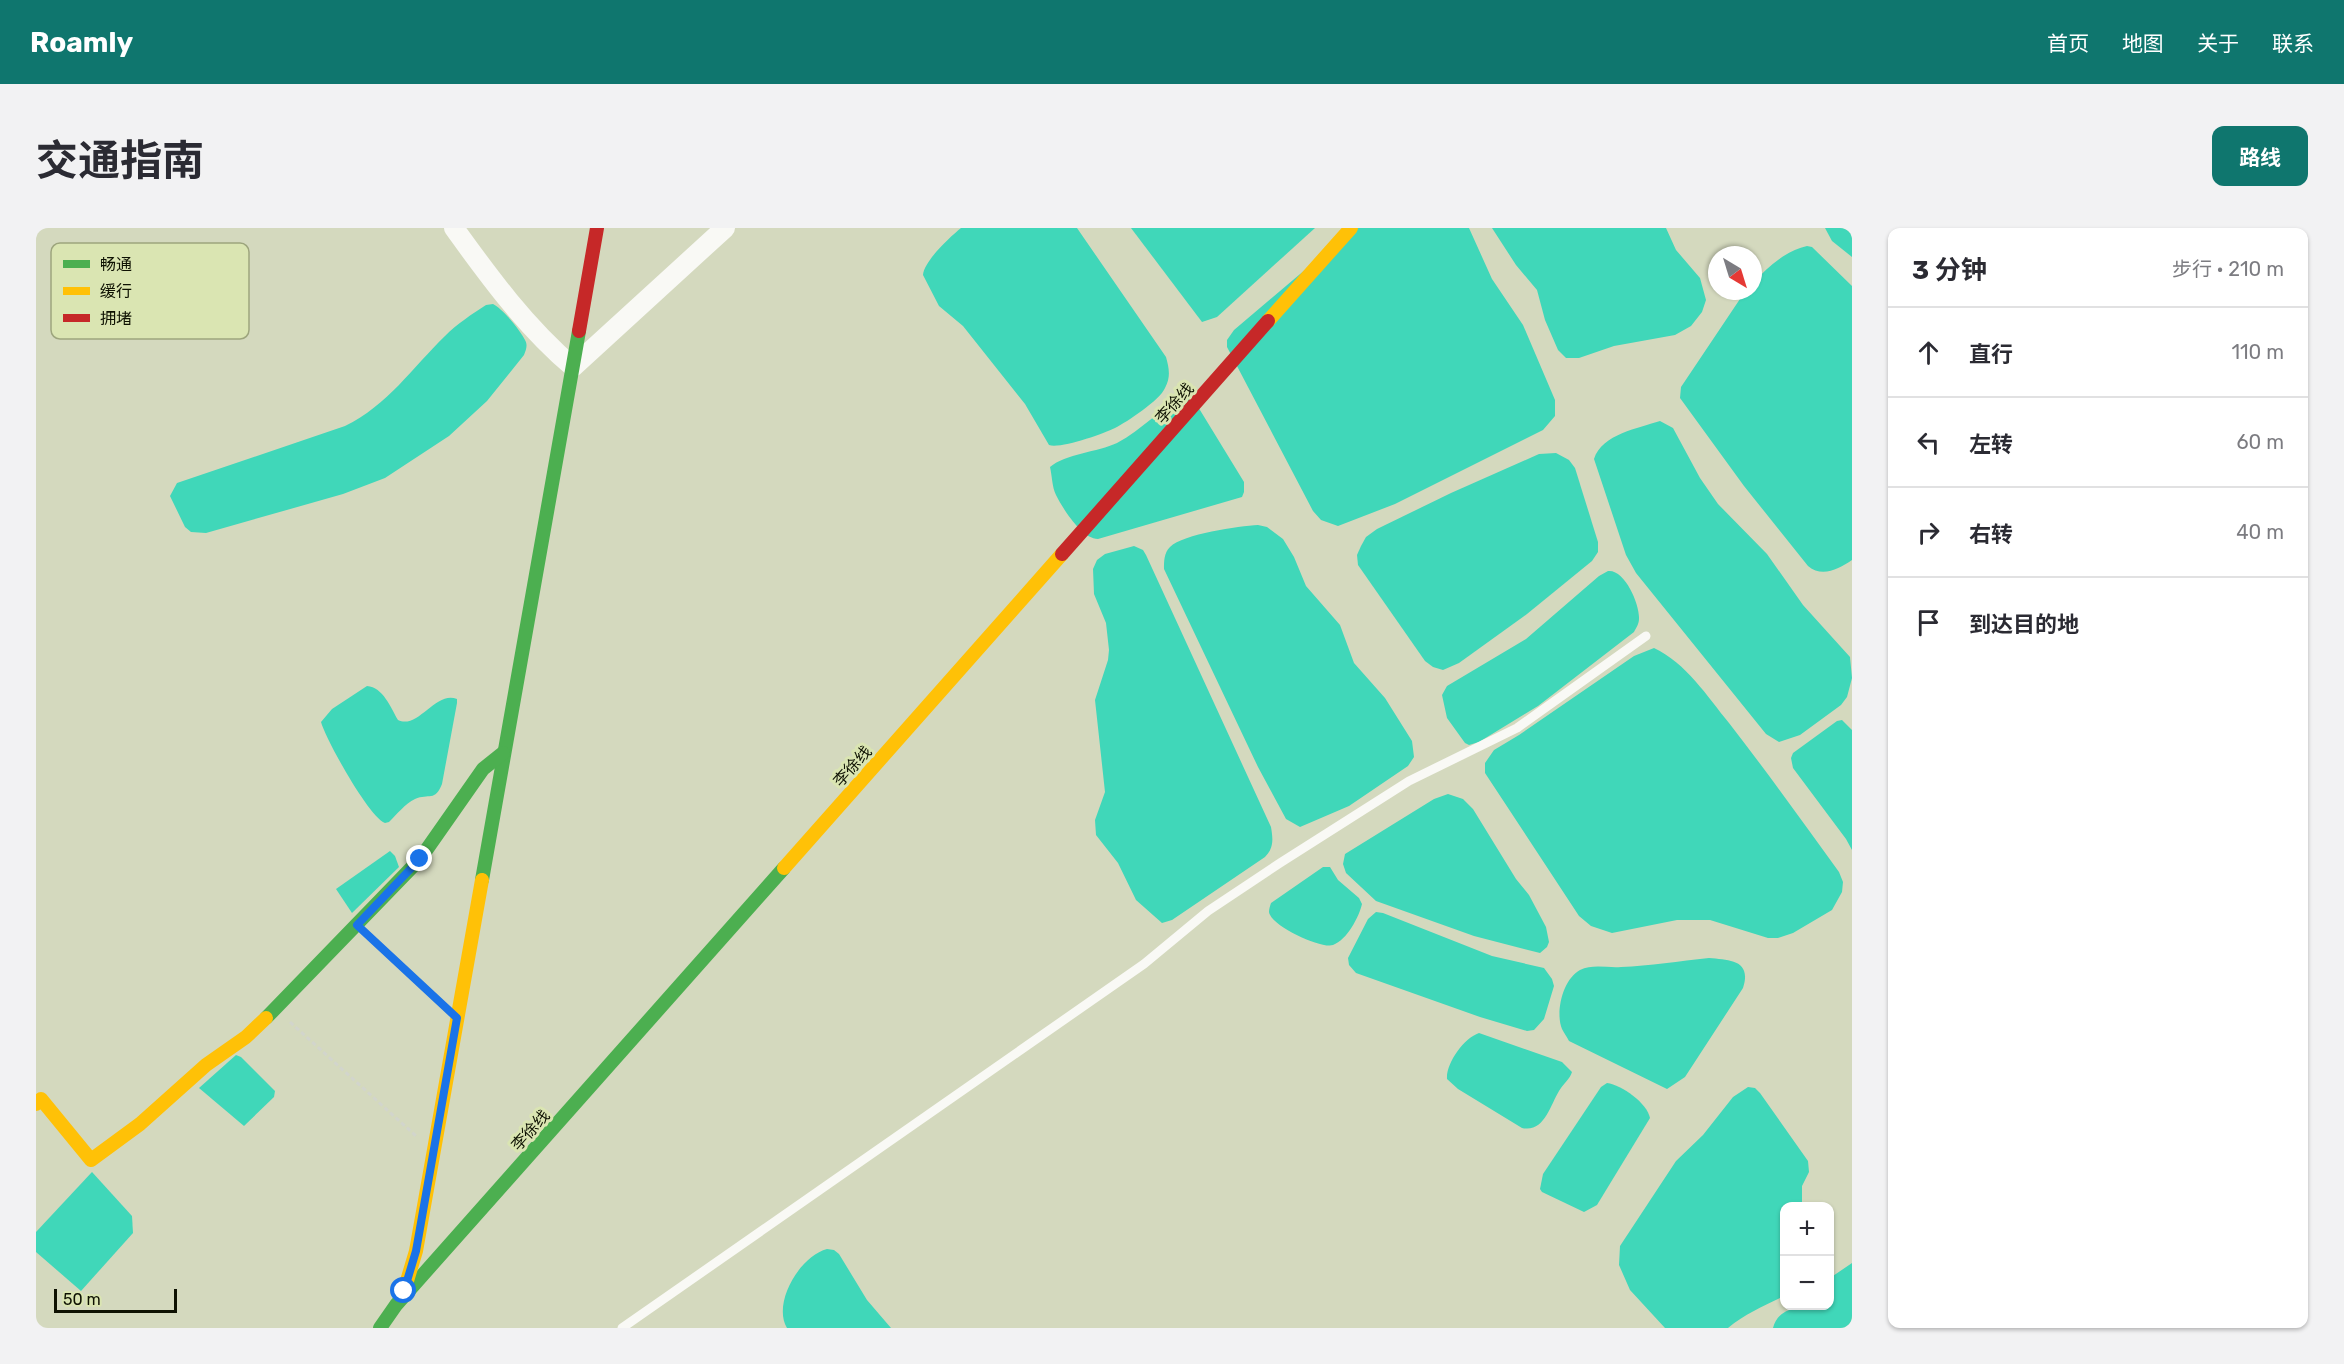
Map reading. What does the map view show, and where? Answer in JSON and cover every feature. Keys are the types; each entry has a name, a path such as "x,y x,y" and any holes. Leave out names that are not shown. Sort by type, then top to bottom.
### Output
{"street":[{"path":"454,228 517,312 546,344 573,367"},
{"path":"396,1305 413,1265 597,228"},
{"path":"573,367 725,228"},
{"name":"李徐线","path":"380,1328 396,1305 1351,228"},
{"path":"36,1104 41,1099 91,1160 140,1124 206,1065 246,1037 276,1008 420,859 483,769 503,753"}],"lane":[{"path":"622,1328 1144,964 1208,911 1409,781 1517,728 1646,636"}],"path":[{"path":"357,925 457,1018"},
{"path":"276,1008 433,1152"}],"water":[{"path":"961,228 1077,228 1166,357 1169,376 1162,393 1143,410 1115,428 1072,443 1049,445 1025,404 963,326 939,306 923,275 924,269 933,256"},
{"path":"1131,228 1315,228 1217,317 1202,322"},
{"path":"1348,228 1469,228 1492,279 1523,325 1555,400 1555,416 1543,430 1395,504 1338,526 1321,520 1313,511 1227,347 1227,340 1234,330 1319,258"},
{"path":"1492,228 1666,228 1676,250 1700,278 1706,300 1702,312 1691,326 1675,335 1614,346 1579,358 1566,358 1558,350 1545,320 1537,290 1516,265"},
{"path":"1825,228 1852,228 1852,257 1832,241"},
{"path":"1812,247 1852,286 1852,560 1825,572 1813,570 1808,566 1744,486 1680,398 1681,387 1739,300 1762,300 1762,274 1777,260 1799,248"},
{"path":"493,304 520,331 527,346 524,355 487,401 449,436 385,478 343,494 206,533 191,532 185,527 170,496 177,483 345,426 387,397 454,327 486,305"},
{"path":"1187,395 1192,397 1244,482 1242,497 1098,539 1086,534 1068,515 1056,495 1050,467 1064,459 1117,443"},
{"path":"1660,421 1673,428 1700,478 1718,504 1767,554 1803,605 1850,657 1852,678 1847,697 1841,705 1800,735 1779,742 1766,734 1636,573 1626,555 1594,459 1598,450 1613,438"},
{"path":"1556,453 1569,460 1575,468 1598,542 1598,552 1592,561 1527,614 1459,663 1443,670 1433,667 1425,661 1358,565 1357,555 1366,537 1377,529 1451,493 1539,454"},
{"path":"1258,525 1267,527 1283,539 1294,557 1306,586 1340,625 1354,663 1385,698 1412,741 1414,757 1408,766 1349,806 1300,827 1286,819 1258,767 1164,569 1167,552 1177,542 1212,532"},
{"path":"1134,546 1143,550 1146,555 1271,827 1272,835 1271,847 1265,857 1172,920 1162,923 1136,900 1118,863 1096,835 1095,820 1105,792 1095,700 1109,650 1106,623 1094,594 1093,569 1097,560 1105,554"},
{"path":"1608,571 1614,572 1626,582 1634,597 1639,619 1634,632 1538,706 1479,742 1469,745 1465,743 1447,718 1442,695 1447,686 1526,639 1599,576"},
{"path":"1654,648 1676,662 1704,691 1839,872 1843,882 1842,892 1832,910 1793,933 1778,938 1768,938 1710,920 1677,920 1612,933 1591,926 1579,916 1485,773 1485,763 1494,750 1634,656"},
{"path":"367,686 378,690 398,720 405,722 413,720 442,700 457,699 439,790 434,795 411,801 389,822 385,823 378,818 359,793 339,760 321,722 332,709"},
{"path":"1842,720 1852,730 1852,850 1793,768 1791,758 1793,753 1837,721"},
{"path":"1448,794 1463,799 1473,809 1516,879 1529,895 1546,927 1549,942 1540,953 1474,936 1376,901 1346,873 1343,864 1345,854 1434,799"},
{"path":"390,851 395,856 399,867 352,913 336,889"},
{"path":"1323,867 1330,867 1338,880 1359,898 1362,904 1352,928 1333,945 1318,944 1287,930 1272,918 1269,912 1271,903"},
{"path":"1376,912 1492,956 1544,968 1554,986 1544,1019 1534,1030 1527,1031 1480,1017 1356,973 1349,965 1348,958 1368,919"},
{"path":"1709,958 1731,961 1742,967 1745,979 1743,988 1685,1077 1667,1089 1569,1041 1562,1029 1559,1014 1562,996 1569,981 1580,970 1589,967 1632,966"},
{"path":"1479,1033 1562,1062 1572,1072 1545,1117 1536,1126 1522,1128 1458,1089 1447,1079 1449,1066 1457,1052 1468,1040"},
{"path":"236,1055 241,1057 275,1091 274,1097 244,1126 199,1088"},
{"path":"1607,1083 1620,1087 1633,1096 1644,1106 1650,1118 1597,1205 1584,1212 1540,1189 1543,1174 1601,1087"},
{"path":"1748,1087 1755,1088 1808,1161 1809,1172 1802,1186 1802,1202 1780,1202 1780,1298 1748,1314 1728,1328 1665,1328 1630,1290 1619,1265 1620,1246 1676,1161 1703,1135 1733,1097"},
{"path":"92,1172 132,1216 133,1233 81,1291 36,1252 36,1232"},
{"path":"827,1249 839,1254 867,1300 891,1328 787,1328 783,1318 783,1306 791,1282 807,1261"},
{"path":"1852,1263 1852,1328 1773,1328 1776,1320 1788,1310 1834,1310 1834,1275"}],"traffic: fast":[{"path":"482,880 579,331"},
{"path":"266,1018 420,859 483,769 503,753"},
{"path":"380,1328 396,1305 784,868"}],"traffic: slow":[{"path":"1268,321 1351,228"},
{"path":"784,868 1062,554"},
{"path":"404,1291 416,1251 482,880"},
{"path":"36,1104 41,1099 91,1160 140,1124 206,1065 246,1037 266,1018"}],"traffic: jam":[{"path":"579,331 597,228"},
{"path":"1062,554 1268,321"}],"route":[{"path":"404,1291 416,1251 457,1018 357,925 420,859"}]}
